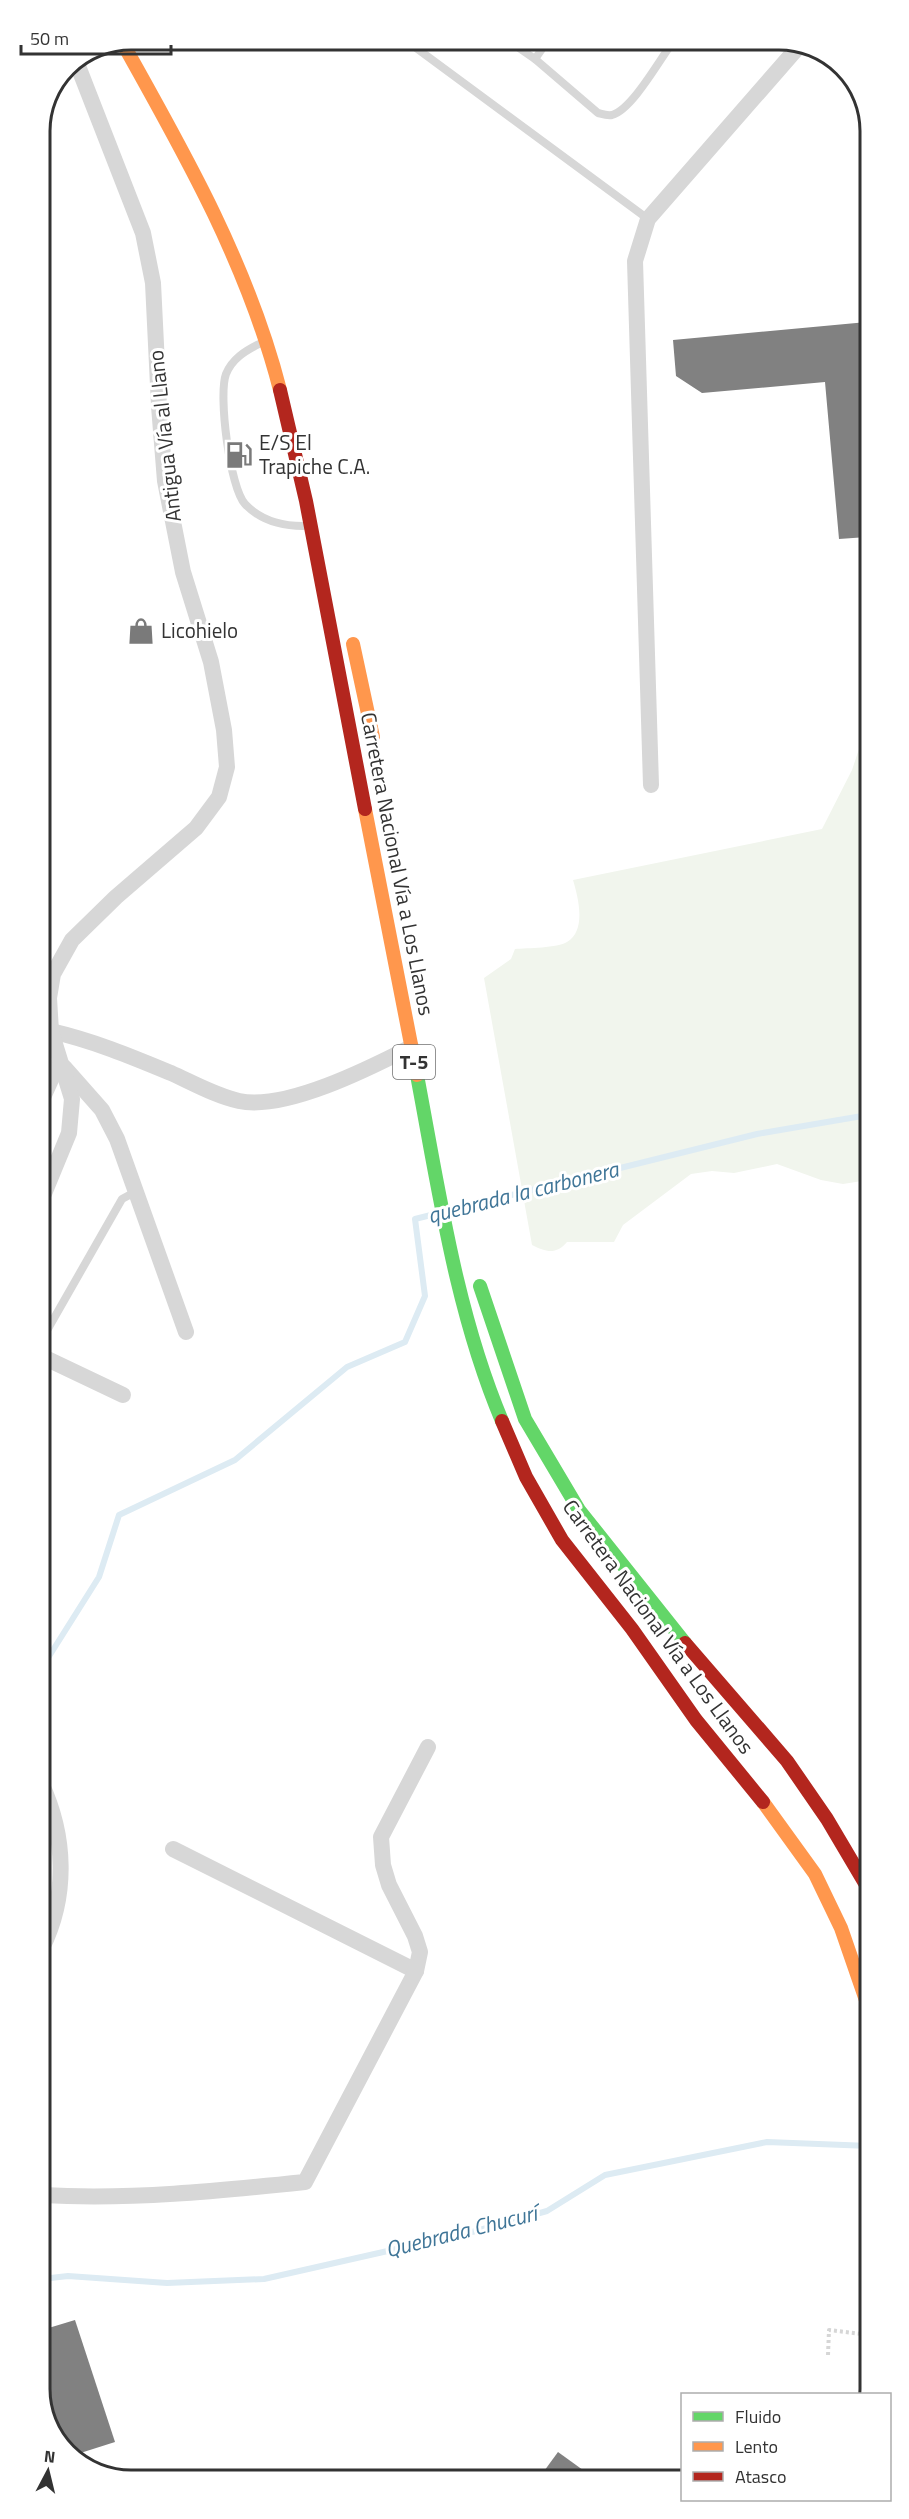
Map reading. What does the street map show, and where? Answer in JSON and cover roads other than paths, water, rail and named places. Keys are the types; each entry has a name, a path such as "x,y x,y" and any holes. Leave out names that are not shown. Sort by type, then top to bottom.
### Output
{"highway":[{"name":"Carretera Nacional Vía a Los Llanos","path":"127,50 187,157 220,226 256,312 284,408 443,1211 474,1344 487,1385 526,1477 562,1540 632,1629 696,1720 777,1820 815,1874 840,1928 860,1985"},
{"name":"Carretera Nacional Vía a Los Llanos","path":"351,635 374,746"},
{"name":"Carretera Nacional Vía a Los Llanos","path":"476,1274 525,1419 579,1510 670,1626 787,1761 827,1819 860,1875"}],"street":[{"path":"651,785 635,261 648,219 795,51"},
{"name":"Antigua Vía al Llano","path":"50,992 53,974 72,940 116,897 196,828 219,797 227,767 224,730 211,662 183,572 165,481 153,283 143,233 79,69"},
{"name":"Antigua Vía al Llano","path":"50,1014 51,1031 59,1062 72,1099 69,1133 50,1179"},
{"path":"51,1031 94,1041 240,1101 267,1101 309,1092 376,1066 411,1047"},
{"path":"50,1082 59,1062 102,1110 117,1139 186,1332"},
{"path":"50,1360 123,1395"},
{"path":"50,2196 90,2198 198,2193 305,2182 416,1971 420,1952 415,1936 389,1885 383,1865 381,1838 428,1747"},
{"path":"50,1805 61,1845 60,1889 50,1928"},
{"path":"173,1849 416,1971"}],"lane":[{"path":"419,50 648,219"},
{"path":"522,50 598,113 610,116 621,111 636,94 667,50"},
{"path":"535,59 541,50"},
{"path":"265,341 246,350 233,362 223,385 222,402 236,488 242,502 254,513 274,523 309,526"},
{"path":"50,1325 122,1199 135,1191"}],"waterway":[{"name":"quebrada la carbonera","path":"451,1210 757,1134 860,1116"},
{"name":"quebrada la carbonera","path":"50,1655 99,1577 119,1515 235,1460 347,1367 405,1342 425,1296 415,1219 435,1214"},
{"name":"Quebrada Chucurí","path":"50,2278 68,2276 167,2283 264,2279 476,2231 547,2211 605,2175 767,2142 860,2146"}],"place":[{"name":"E/S El Trapiche C.A.","path":"239,455"},
{"name":"Licohielo","path":"141,631"}]}
